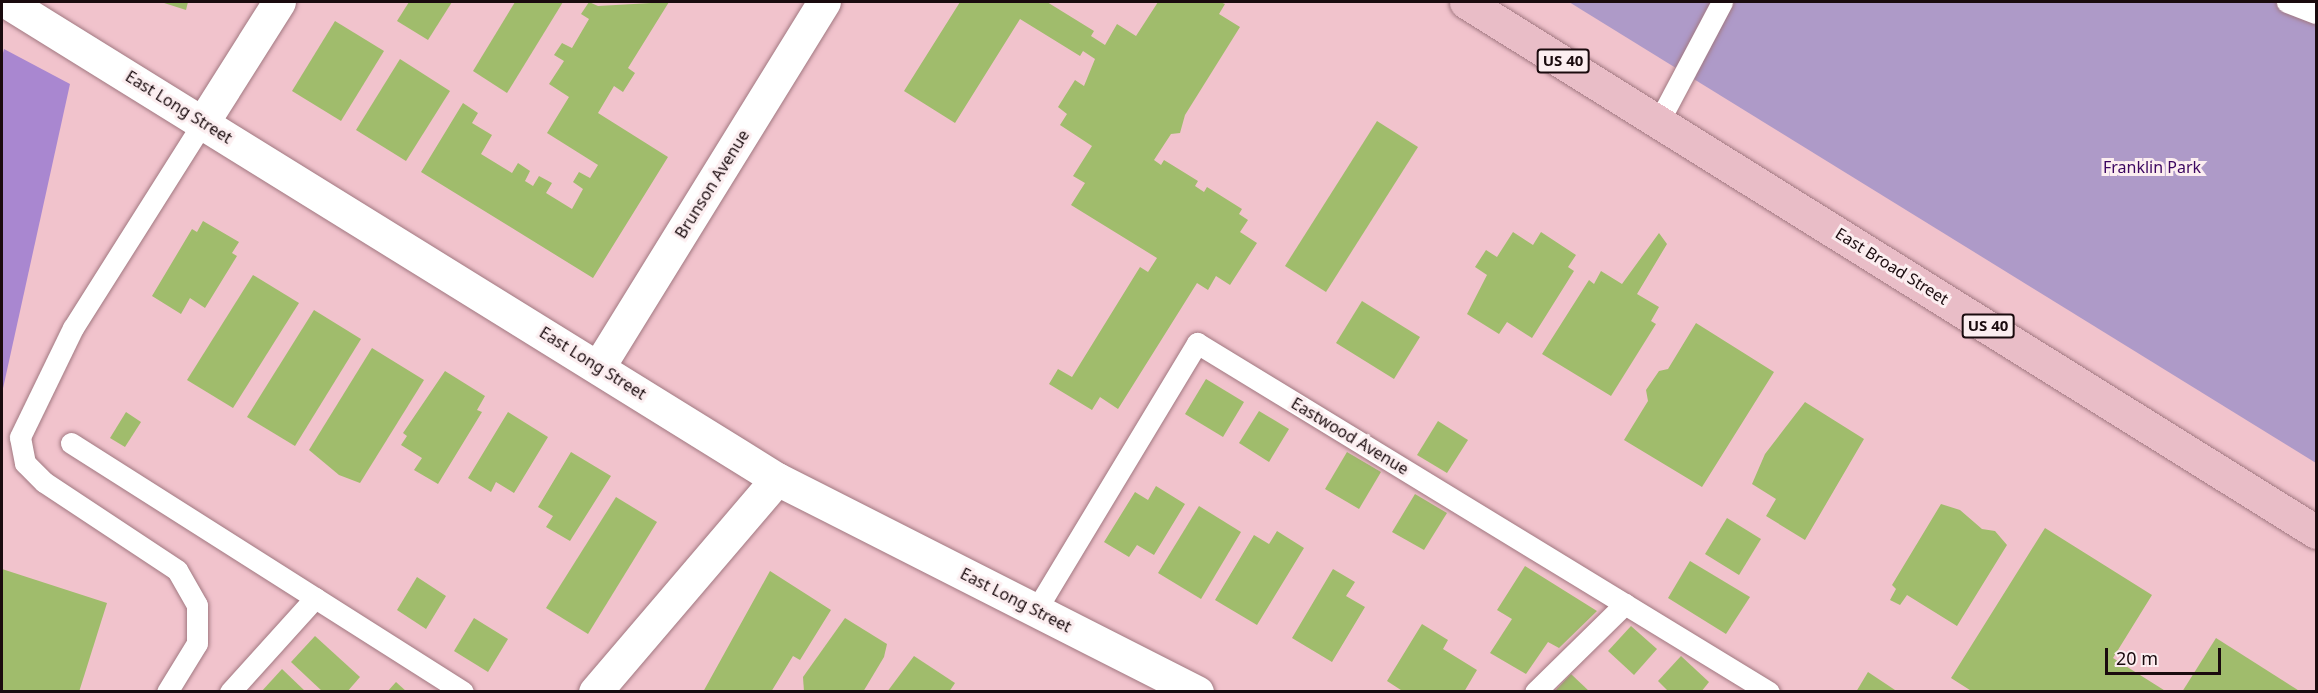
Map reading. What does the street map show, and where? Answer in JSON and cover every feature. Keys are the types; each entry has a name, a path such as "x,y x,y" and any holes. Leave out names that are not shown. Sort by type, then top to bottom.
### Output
{"main road":[{"name":"East Broad Street","path":"1466,2 2316,531"}],"street":[{"name":"East Long Street","path":"7,2 599,366 777,479 1197,692"},
{"path":"203,122 279,2"},
{"name":"Brunson Avenue","path":"599,366 824,2"},
{"path":"595,692 777,479"}],"lane":[{"path":"1659,121 1722,2"},
{"path":"2287,2 2316,13"},
{"path":"167,692 197,643 198,605 183,579 44,482 25,463 21,437 73,328 203,122"},
{"name":"Eastwood Avenue","path":"1036,610 1197,343 1768,692"},
{"path":"71,443 463,692"},
{"path":"230,692 315,598"},
{"path":"1535,692 1625,604"}],"green space":[{"name":"Franklin Park","path":"1569,2 2316,2 2316,463"}],"shaded area":[{"path":"4,49 70,84 2,393 2,57"}],"building":[{"path":"161,2 188,2 186,10"},
{"path":"409,2 452,2 428,40 397,21"},
{"path":"515,2 563,2 507,93 473,71"},
{"path":"589,2 598,6 669,2 628,68 635,73 623,92 614,86 598,113 668,157 593,278 421,172 463,103 478,113 472,123 492,135 481,154 512,173 518,163 530,171 525,181 533,186 539,176 552,183 546,193 572,209 583,189 573,182 579,172 590,178 598,165 547,133 569,97 549,84 564,61 554,55 562,43 572,48 589,19 581,14"},
{"path":"960,2 1047,2 1094,31 1091,36 1105,45 1117,24 1136,36 1158,2 1220,2 1225,4 1219,14 1240,27 1185,115 1180,133 1171,134 1154,160 1161,165 1164,160 1198,181 1195,186 1204,192 1207,187 1242,209 1239,214 1248,220 1240,232 1257,243 1230,285 1216,276 1208,290 1197,283 1118,409 1100,397 1092,410 1049,384 1058,369 1072,377 1140,267 1148,272 1157,258 1071,205 1085,183 1073,176 1092,146 1060,125 1067,114 1058,107 1075,80 1084,86 1095,59 1083,51 1080,56 1020,19 955,123 904,91"},
{"path":"335,21 384,51 341,121 292,91"},
{"path":"400,59 450,91 406,161 356,130"},
{"path":"1377,121 1418,147 1326,292 1285,266"},
{"path":"203,221 239,242 232,253 237,256 205,308 190,298 181,314 152,296 192,229 197,232"},
{"path":"1513,232 1533,245 1541,232 1576,255 1568,267 1574,271 1532,338 1507,322 1499,334 1467,314 1487,275 1475,267 1486,250 1497,257"},
{"path":"1659,233 1667,244 1637,294 1659,307 1651,321 1656,324 1611,396 1542,354 1589,280 1594,284 1601,271 1622,284"},
{"path":"253,275 299,303 233,408 187,380"},
{"path":"1362,301 1420,337 1394,379 1336,343"},
{"path":"314,310 361,339 295,446 247,417"},
{"path":"1696,323 1774,372 1702,487 1624,440 1648,401 1646,390 1659,371 1668,369"},
{"path":"372,348 424,380 360,483 339,475 309,450"},
{"path":"445,371 485,396 477,410 482,412 438,484 414,470 422,458 401,445 407,436 403,433"},
{"path":"1206,379 1244,402 1223,437 1185,414"},
{"path":"1805,402 1864,439 1805,540 1766,516 1776,499 1752,484 1765,454"},
{"path":"1259,411 1289,429 1269,462 1239,443"},
{"path":"126,412 141,422 125,447 110,438"},
{"path":"508,412 548,437 514,493 496,482 491,492 468,478"},
{"path":"1438,421 1468,440 1447,473 1417,455"},
{"path":"571,452 611,476 570,541 546,527 553,516 538,507"},
{"path":"1347,452 1381,472 1359,509 1325,489"},
{"path":"1156,486 1185,504 1154,555 1137,545 1129,557 1104,542 1135,492 1148,500"},
{"path":"1415,494 1447,513 1424,550 1392,532"},
{"path":"616,497 657,522 588,634 546,608"},
{"path":"1941,504 1960,510 1982,529 1995,531 2007,545 1957,626 1907,595 1900,605 1890,600 1896,589 1892,585"},
{"path":"1199,506 1241,532 1201,599 1158,573"},
{"path":"1727,518 1761,539 1739,575 1705,554"},
{"path":"2045,528 2152,595 2113,658 2167,692 1973,692 1951,678"},
{"path":"1277,531 1304,548 1257,625 1215,600 1254,535 1269,544"},
{"path":"1690,561 1750,597 1726,634 1668,598"},
{"path":"1525,566 1597,611 1559,648 1548,642 1526,674 1490,653 1512,619 1497,610"},
{"path":"2,569 107,603 79,692 2,692"},
{"path":"1333,569 1355,582 1346,596 1365,607 1332,662 1292,638"},
{"path":"770,571 831,610 800,660 793,656 771,692 703,692"},
{"path":"417,577 446,596 426,629 397,610"},
{"path":"474,618 508,639 488,672 454,651"},
{"path":"845,618 887,644 884,657 863,692 804,692 803,677"},
{"path":"1422,624 1448,640 1443,649 1477,670 1464,692 1404,692 1387,681"},
{"path":"1631,626 1657,649 1634,675 1608,651"},
{"path":"315,636 360,677 347,692 323,692 291,662"},
{"path":"2216,638 2301,692 2182,692"},
{"path":"914,656 955,683 949,692 887,692"},
{"path":"1681,656 1709,682 1701,692 1669,692 1658,681"},
{"path":"282,669 306,692 261,692"},
{"path":"1868,672 1898,692 1856,692"},
{"path":"1571,674 1590,692 1554,692"},
{"path":"396,682 407,692 387,692"}]}
